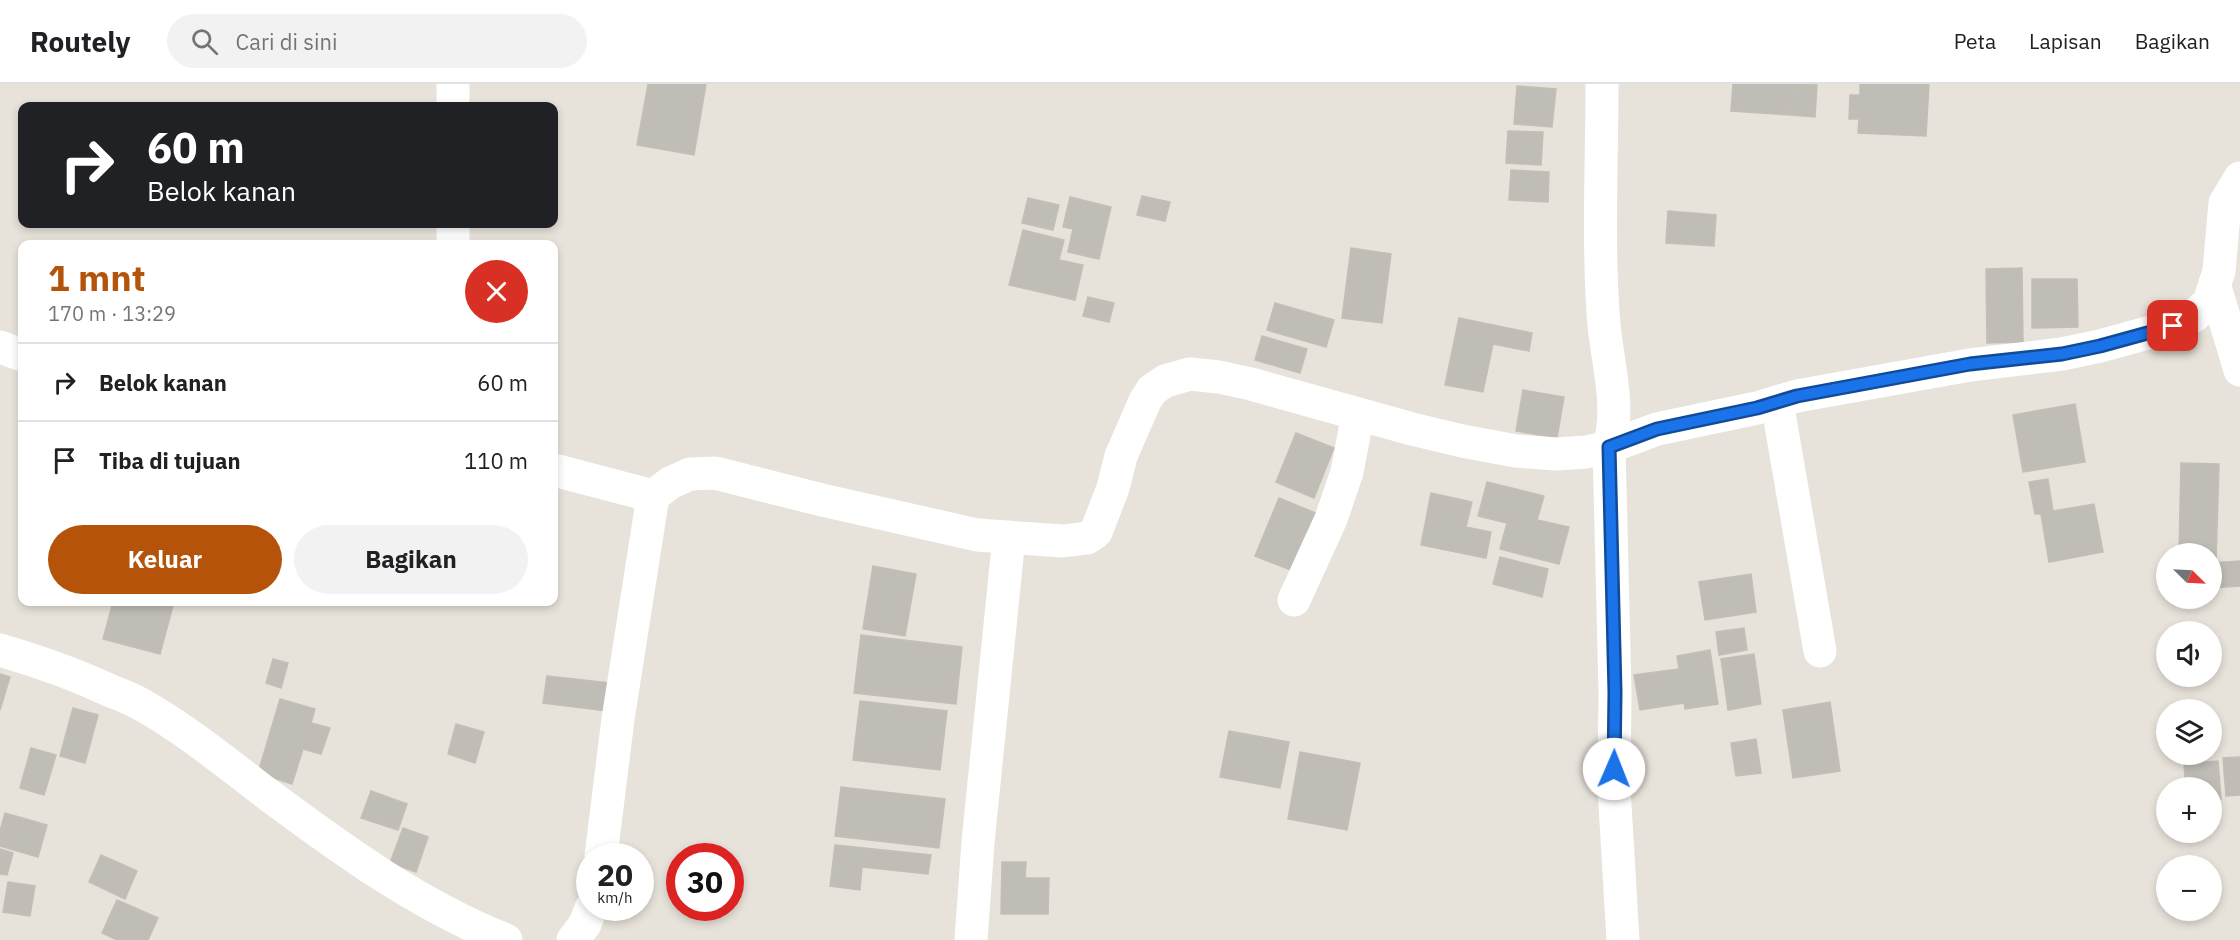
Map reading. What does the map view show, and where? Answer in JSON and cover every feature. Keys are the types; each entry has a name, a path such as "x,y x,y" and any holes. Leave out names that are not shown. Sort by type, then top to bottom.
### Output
{"street":[{"path":"453,84 453,102"},
{"path":"1602,84 1603,313 1614,412 1614,431 1609,447 1615,692 1614,788 1623,940"},
{"path":"603,843 621,696 653,496 670,483 690,474 715,473 978,534 1063,541 1087,538 1096,532 1113,488 1121,456 1145,401 1152,390 1165,381 1190,374 1219,377 1412,429 1516,451 1557,454 1586,452 1609,447 1657,429 1777,402 1970,364 2062,354 2173,326 2194,316 2209,302 2215,287 2220,261 2225,203 2240,178"},
{"path":"2215,287 2240,370"},
{"path":"0,347 18,354"},
{"path":"1777,402 1820,651"},
{"path":"1294,600 1331,519 1347,472 1358,414"},
{"path":"558,471 653,496"},
{"path":"971,940 979,831 1009,537"},
{"path":"0,650 42,663 143,705 196,741 327,838 426,902 498,938"},
{"path":"573,940 586,921"}],"building":[{"path":"648,84 706,84 694,155 637,145"},
{"path":"1733,84 1793,84 1791,115 1731,111"},
{"path":"1793,84 1817,85 1815,117 1791,115"},
{"path":"1860,84 1929,84 1926,136 1858,133 1859,119 1849,119 1850,95 1860,95"},
{"path":"1517,86 1556,89 1552,127 1514,124"},
{"path":"1508,131 1543,132 1541,165 1506,163"},
{"path":"1511,170 1549,172 1548,202 1509,200"},
{"path":"1142,196 1170,202 1165,221 1137,215"},
{"path":"1070,197 1111,207 1099,259 1068,252 1073,229 1063,227"},
{"path":"1028,198 1059,205 1053,230 1022,223"},
{"path":"1668,211 1716,215 1714,246 1666,243"},
{"path":"1023,230 1064,240 1059,260 1083,265 1075,300 1009,285"},
{"path":"1351,248 1391,254 1382,323 1342,318"},
{"path":"2022,268 2023,342 1987,343 1986,269"},
{"path":"2032,279 2077,279 2078,327 2032,328"},
{"path":"1088,297 1114,303 1109,322 1083,316"},
{"path":"1275,303 1334,320 1326,347 1267,330"},
{"path":"1459,318 1532,333 1529,351 1493,344 1483,392 1445,385"},
{"path":"1262,336 1307,349 1300,373 1255,360"},
{"path":"1523,390 1564,397 1557,438 1516,431"},
{"path":"2075,404 2085,462 2023,472 2013,415"},
{"path":"1296,433 1334,448 1314,498 1276,482"},
{"path":"2181,463 2219,464 2217,543 2179,543"},
{"path":"2048,479 2053,511 2094,504 2103,552 2049,562 2041,514 2035,514 2029,482"},
{"path":"1487,482 1544,496 1537,520 1569,527 1559,564 1500,549 1507,523 1478,516"},
{"path":"1431,493 1472,502 1466,527 1491,532 1486,558 1421,545"},
{"path":"1279,498 1318,514 1296,572 1255,556"},
{"path":"1500,557 1548,569 1542,597 1493,584"},
{"path":"2240,561 2240,586 2222,587 2222,562"},
{"path":"873,566 916,574 905,636 863,629"},
{"path":"1751,574 1756,612 1705,620 1699,582"},
{"path":"112,606 173,606 160,654 103,639"},
{"path":"1744,628 1747,650 1719,655 1716,632"},
{"path":"861,635 962,647 956,704 854,693"},
{"path":"1710,650 1718,704 1685,709 1684,703 1640,710 1634,675 1679,669 1677,656"},
{"path":"1754,654 1761,704 1728,710 1721,659"},
{"path":"273,659 288,663 281,688 266,683"},
{"path":"0,674 10,677 0,710"},
{"path":"547,676 610,683 607,711 543,703"},
{"path":"280,699 315,709 311,723 330,728 321,754 303,749 292,784 258,773"},
{"path":"860,701 947,711 940,770 853,760"},
{"path":"1830,702 1840,771 1793,778 1783,710"},
{"path":"73,708 98,715 85,763 60,756"},
{"path":"456,724 484,732 475,763 448,754"},
{"path":"1229,731 1289,742 1280,788 1220,777"},
{"path":"1756,739 1761,773 1736,776 1731,743"},
{"path":"31,748 56,755 44,795 20,788"},
{"path":"1300,752 1360,763 1347,830 1288,819"},
{"path":"2240,757 2240,795 2226,796 2223,758"},
{"path":"2184,765 2218,765 2219,777 2185,777"},
{"path":"841,787 945,799 939,848 835,836"},
{"path":"371,791 407,804 398,830 361,818"},
{"path":"5,813 47,825 38,857 0,846 0,831"},
{"path":"403,828 428,837 416,872 390,863"},
{"path":"835,845 931,855 928,874 862,867 860,890 830,886"},
{"path":"0,849 13,853 7,875 0,874"},
{"path":"101,855 137,871 125,899 89,882"},
{"path":"1002,862 1026,862 1025,878 1049,878 1048,914 1001,914"},
{"path":"8,882 35,886 30,916 3,912"},
{"path":"117,900 158,918 148,940 117,940 102,933"}],"route":[{"path":"1614,769 1615,692 1609,447 1657,429 1757,408 1797,396 1970,364 2062,354 2173,326"}]}
